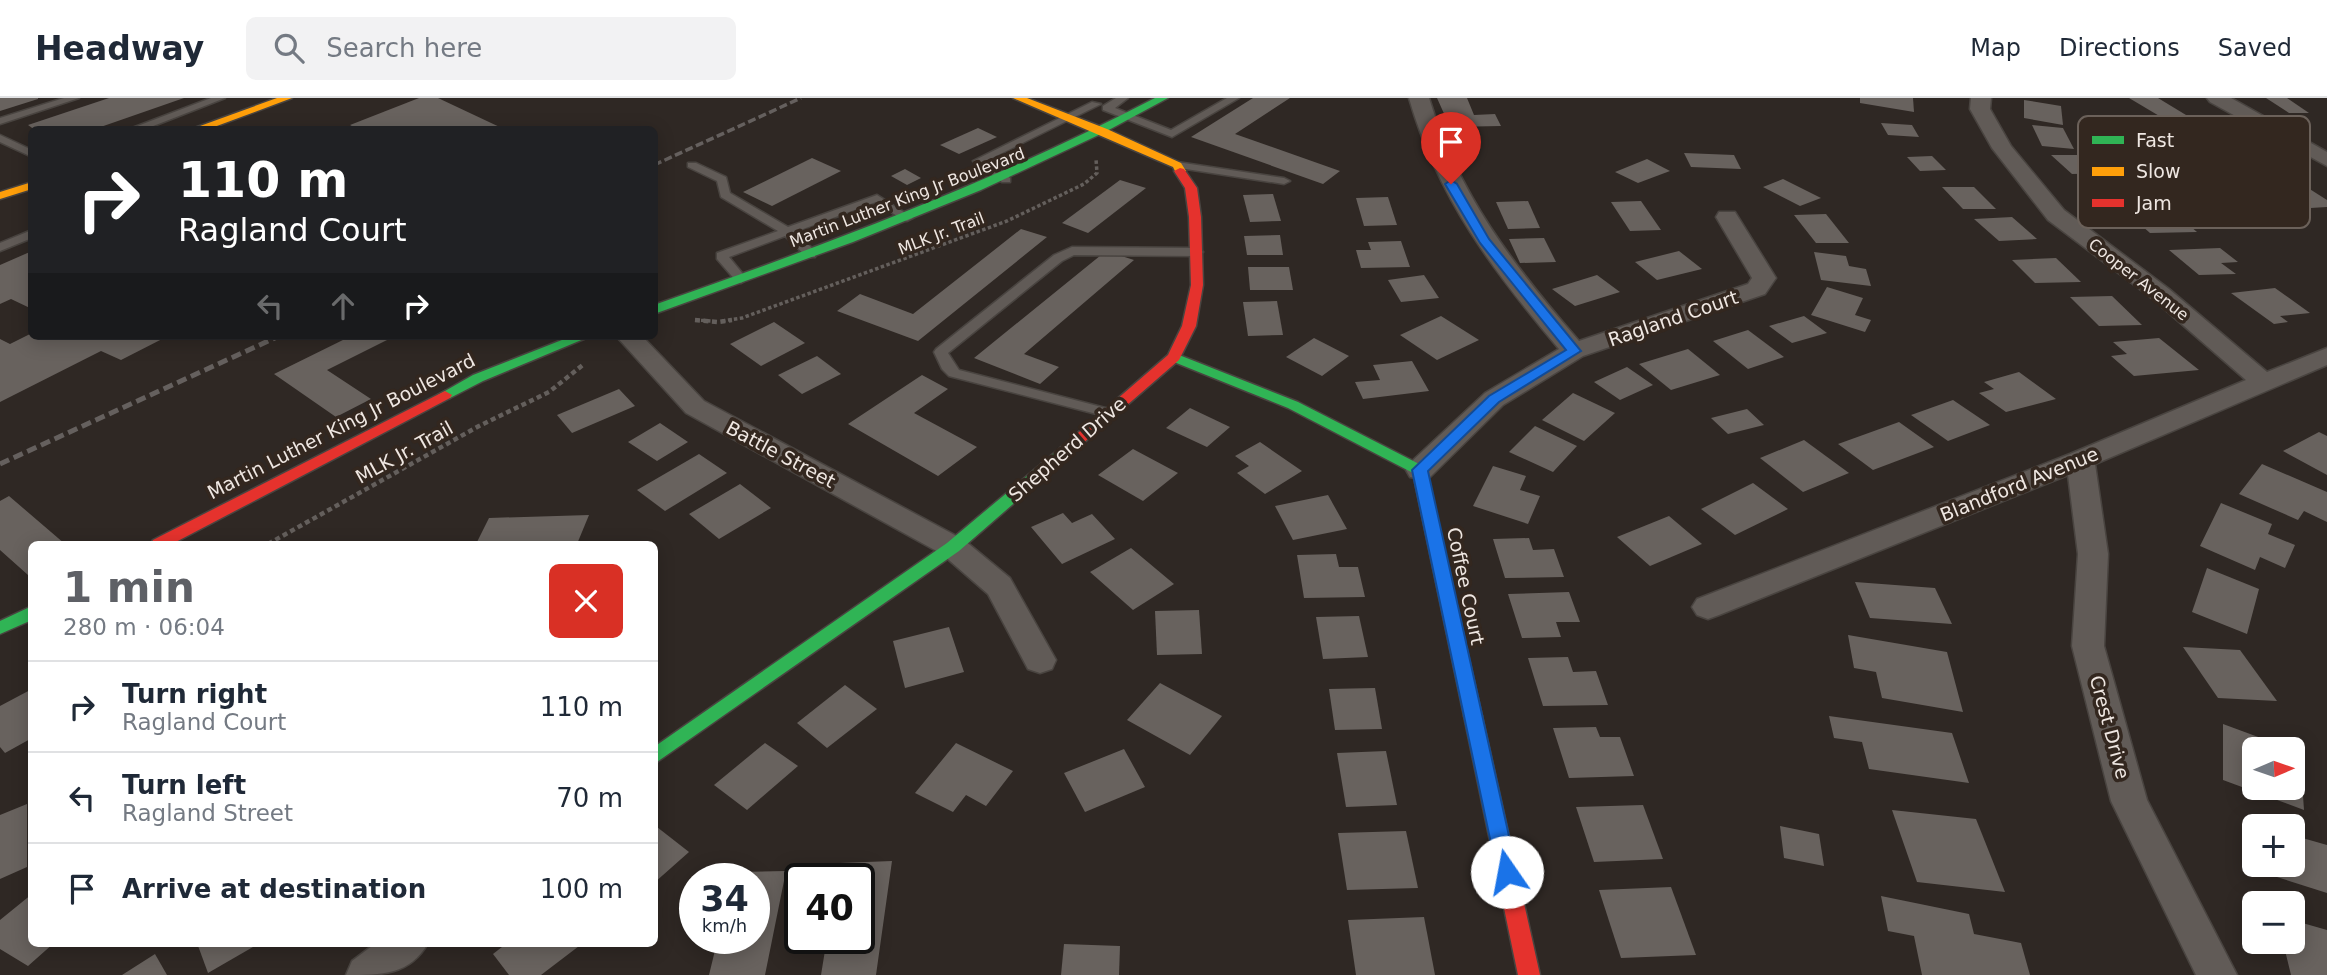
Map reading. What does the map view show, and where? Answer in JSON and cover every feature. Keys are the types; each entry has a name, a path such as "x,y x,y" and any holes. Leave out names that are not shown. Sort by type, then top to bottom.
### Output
{"street":[{"path":"206,126 287,98"},
{"name":"Martin Luther King Jr Boulevard","path":"658,309 1006,180 1163,98"},
{"path":"1419,98 1432,142 1451,184 1484,240 1574,351"},
{"name":"Cooper Avenue","path":"1981,98 1980,109 2002,148 2056,215 2161,294 2264,382"},
{"path":"2217,98 2249,116"},
{"path":"1024,99 1177,165"},
{"path":"2310,150 2327,160"},
{"name":"Shepherd Drive","path":"658,754 953,547 1174,357 1189,326 1197,285 1191,188 1177,165"},
{"path":"0,196 28,187"},
{"name":"Ragland Court","path":"1420,470 1494,399 1574,351 1757,289 1765,278 1727,217"},
{"name":"Martin Luther King Jr Boulevard","path":"165,541 478,378 574,340"},
{"name":"Battle Street","path":"632,340 695,407 953,547 999,586 1040,660"},
{"name":"Blandford Avenue","path":"1709,607 2081,460 2327,356"},
{"path":"1174,357 1293,405 1420,470"},
{"name":"Crest Drive","path":"2081,460 2093,554 2088,646 2129,801 2217,975"},
{"name":"Coffee Court","path":"1420,470 1529,975"},
{"path":"0,628 28,614"},
{"path":"366,975 403,947"}],"lane":[{"path":"0,121 74,98"},
{"path":"143,126 220,98"},
{"path":"1079,98 1169,134 1234,98"},
{"path":"1006,180 978,161 1069,118 1123,98"},
{"path":"1037,135 1071,148"},
{"path":"0,138 28,152"},
{"path":"692,165 722,179 725,195 788,232 811,254"},
{"path":"1177,165 1284,181"},
{"path":"741,279 721,256 877,198 907,218"},
{"path":"0,247 28,235"},
{"path":"1108,414 954,373 949,369 941,352 1058,258 1072,251 1196,252"}],"path":[{"name":"MLK Jr. Trail","path":"683,319 718,323 742,318 1007,221 1084,184 1097,173 1096,159 1101,150 1120,139"},
{"name":"MLK Jr. Trail","path":"273,541 486,422 557,387 573,377 590,357"}],"building":[{"path":"0,98 38,98 38,99 0,111"},
{"path":"109,98 184,98 104,126 28,125"},
{"path":"419,98 438,98 498,126 352,126"},
{"path":"1253,98 1290,98 1235,134 1340,171 1323,184 1191,137"},
{"path":"1437,98 1467,98 1474,115 1495,114 1501,126 1450,127"},
{"path":"1860,98 1913,98 1914,112 1860,103"},
{"path":"2129,98 2158,98 2186,115 2159,116"},
{"path":"2266,98 2287,98 2309,113 2289,113"},
{"path":"2024,100 2061,106 2063,125 2024,118"},
{"path":"1881,123 1912,125 1919,137 1888,135"},
{"path":"2032,125 2063,128 2074,149 2042,146"},
{"path":"978,128 997,137 959,154 940,145"},
{"path":"1684,153 1734,155 1741,169 1691,167"},
{"path":"2051,155 2078,155 2078,174 2072,174"},
{"path":"1932,156 1946,170 1920,171 1907,157"},
{"path":"812,158 841,171 772,206 743,192"},
{"path":"1647,159 1670,171 1638,183 1615,172"},
{"path":"905,169 921,178 907,185 891,176"},
{"path":"1783,179 1821,198 1800,206 1763,187"},
{"path":"1120,180 1146,188 1088,233 1062,223"},
{"path":"1942,187 1974,187 1996,209 1963,209"},
{"path":"2310,189 2327,200 2327,207 2310,208"},
{"path":"1273,194 1281,221 1250,222 1243,195"},
{"path":"1388,197 1397,225 1364,226 1356,198"},
{"path":"1528,201 1540,228 1508,229 1496,202"},
{"path":"1641,201 1661,230 1630,231 1611,202"},
{"path":"1826,214 1849,243 1816,243 1794,215"},
{"path":"2012,217 2037,239 1999,241 1974,219"},
{"path":"2144,228 2192,228 2197,232 2150,233"},
{"path":"1021,229 1047,237 918,341 837,311 860,294 913,314"},
{"path":"1280,235 1283,255 1247,255 1244,236"},
{"path":"1544,238 1556,262 1520,263 1509,239"},
{"path":"1401,241 1410,267 1361,268 1356,250 1371,250 1368,242"},
{"path":"2220,248 2238,262 2221,263 2236,274 2199,275 2169,250"},
{"path":"1106,251 1134,260 1024,354 1059,367 1040,384 974,358"},
{"path":"1679,251 1702,269 1657,280 1635,262"},
{"path":"1814,252 1846,256 1849,266 1866,269 1871,286 1821,280"},
{"path":"28,253 28,307 11,299 0,304 0,265"},
{"path":"2056,258 2081,282 2035,283 2012,260"},
{"path":"1248,267 1289,267 1293,290 1250,290"},
{"path":"1424,275 1439,298 1401,302 1388,280"},
{"path":"1597,275 1620,292 1575,306 1552,289"},
{"path":"1827,287 1863,298 1855,315 1871,320 1865,332 1811,315"},
{"path":"2275,288 2310,313 2280,316 2288,322 2274,324 2231,293"},
{"path":"2112,296 2142,325 2099,326 2070,297"},
{"path":"1277,301 1283,335 1248,336 1243,302"},
{"path":"1441,316 1479,340 1437,360 1400,335"},
{"path":"1804,316 1827,333 1792,343 1769,326"},
{"path":"774,322 805,343 761,366 730,344"},
{"path":"1748,330 1784,357 1748,369 1713,341"},
{"path":"28,335 28,340 160,340 121,360 101,351 0,402 0,339 10,344"},
{"path":"1314,338 1349,356 1322,376 1286,357"},
{"path":"2159,338 2199,370 2134,376 2111,356 2127,354 2113,342"},
{"path":"343,340 387,340 327,370 371,399 336,417 274,374"},
{"path":"1688,349 1720,375 1671,390 1639,364"},
{"path":"817,356 841,374 802,394 778,375"},
{"path":"1412,361 1429,391 1363,399 1355,382 1380,380 1373,365"},
{"path":"1627,367 1653,385 1620,400 1594,382"},
{"path":"2019,372 2056,399 2006,412 1979,393 1994,389 1984,382"},
{"path":"922,375 948,389 914,413 977,447 938,476 848,424"},
{"path":"619,389 635,406 572,433 557,415"},
{"path":"1573,393 1615,413 1584,441 1542,420"},
{"path":"1953,400 1990,425 1948,441 1911,415"},
{"path":"1190,408 1230,427 1207,447 1166,428"},
{"path":"1747,409 1764,425 1728,434 1711,418"},
{"path":"1899,422 1934,447 1873,470 1838,444"},
{"path":"660,423 688,442 657,461 628,442"},
{"path":"1535,426 1577,446 1553,472 1509,452"},
{"path":"2319,432 2327,436 2327,475 2283,451"},
{"path":"1804,440 1849,473 1803,492 1760,458"},
{"path":"1260,442 1302,471 1265,494 1237,473 1249,466 1235,456"},
{"path":"1133,449 1178,473 1143,501 1098,475"},
{"path":"699,454 727,473 665,511 637,490"},
{"path":"2262,464 2327,492 2327,522 2304,511 2298,520 2239,494"},
{"path":"1493,466 1526,476 1520,490 1540,496 1528,524 1473,506"},
{"path":"1753,483 1788,509 1735,535 1701,509"},
{"path":"740,484 771,508 719,539 689,514"},
{"path":"1328,495 1347,529 1293,540 1275,506"},
{"path":"9,496 62,541 28,541 28,575 0,550 0,501"},
{"path":"2221,503 2272,524 2268,534 2295,545 2285,568 2260,557 2255,570 2200,546"},
{"path":"1063,513 1072,523 1092,514 1115,539 1062,564 1031,527"},
{"path":"589,515 578,541 478,541 489,518"},
{"path":"1669,516 1702,544 1650,566 1617,537"},
{"path":"1529,538 1533,550 1554,549 1564,577 1505,578 1493,539"},
{"path":"1131,548 1174,584 1133,610 1090,572"},
{"path":"1336,554 1339,567 1358,567 1365,597 1304,598 1297,555"},
{"path":"2207,568 2259,589 2247,634 2192,612"},
{"path":"1855,582 1935,588 1952,624 1870,618"},
{"path":"1569,592 1580,622 1556,622 1561,637 1522,638 1508,594"},
{"path":"1199,610 1202,654 1157,655 1155,611"},
{"path":"1359,616 1368,657 1323,659 1316,617"},
{"path":"949,627 964,672 905,688 893,641"},
{"path":"1848,635 1947,652 1963,712 1882,698 1876,672 1854,668"},
{"path":"2183,647 2240,650 2277,701 2218,698"},
{"path":"1568,657 1573,672 1596,671 1608,705 1543,706 1528,658"},
{"path":"1160,683 1222,716 1190,755 1127,720"},
{"path":"845,685 877,709 827,748 797,723"},
{"path":"1375,688 1382,729 1335,730 1329,689"},
{"path":"28,691 28,740 5,753 0,747 0,706"},
{"path":"1829,716 1952,733 1969,783 1869,769 1862,742 1834,738"},
{"path":"2223,724 2258,737 2242,737 2242,787 2223,780"},
{"path":"1596,727 1600,737 1620,737 1634,776 1569,778 1553,728"},
{"path":"765,743 798,766 747,810 714,785"},
{"path":"956,743 1013,771 986,806 966,795 953,812 915,793"},
{"path":"1124,749 1145,787 1085,812 1064,773"},
{"path":"1386,751 1397,805 1346,807 1337,753"},
{"path":"2277,800 2303,800 2304,810"},
{"path":"27,804 27,867 0,879 0,815"},
{"path":"1643,805 1663,859 1594,862 1576,807"},
{"path":"1892,810 1976,819 2005,892 1917,882"},
{"path":"1780,826 1819,834 1824,866 1784,858"},
{"path":"658,828 689,852 658,879"},
{"path":"1406,831 1418,888 1347,890 1338,833"},
{"path":"2305,839 2327,845 2327,893 2277,877 2305,877"},
{"path":"892,861 876,975 821,975 824,954 875,954 875,863 840,863"},
{"path":"770,871 784,871 770,950"},
{"path":"1671,887 1696,955 1621,958 1599,890"},
{"path":"1881,896 1969,914 1974,934 2021,943 2030,975 1922,975 1914,936 1888,931"},
{"path":"28,897 28,947 49,947 28,966 0,949 0,920"},
{"path":"1424,917 1435,975 1356,975 1348,920"},
{"path":"2305,924 2327,930 2327,975 2291,975 2286,954 2305,954"},
{"path":"1064,944 1120,946 1119,975 1061,975"},
{"path":"198,947 253,947 208,973"},
{"path":"502,947 578,947 541,975 509,975 493,954"},
{"path":"155,954 167,975 122,975"},
{"path":"714,954 769,954 765,975 709,975"}],"railway":[{"path":"658,163 801,98"},
{"path":"0,464 270,340"}],"traffic: fast":[{"path":"658,309 849,239 977,188 1040,160 1163,98"},
{"path":"445,395 478,378 574,340"},
{"path":"1174,357 1293,405 1420,470 1473,716"},
{"path":"658,754 953,547 1076,442"},
{"path":"0,628 28,614"}],"traffic: slow":[{"path":"206,126 287,98"},
{"path":"1018,98 1103,131 1177,165 1180,171"},
{"path":"0,196 28,186"}],"traffic: jam":[{"path":"1076,442 1174,357 1189,326 1197,285 1195,217 1191,188 1180,171"},
{"path":"165,541 445,395"},
{"path":"1473,716 1529,975"}],"route":[{"path":"1451,184 1484,240 1528,298 1574,351 1494,399 1420,470 1507,872"}]}
